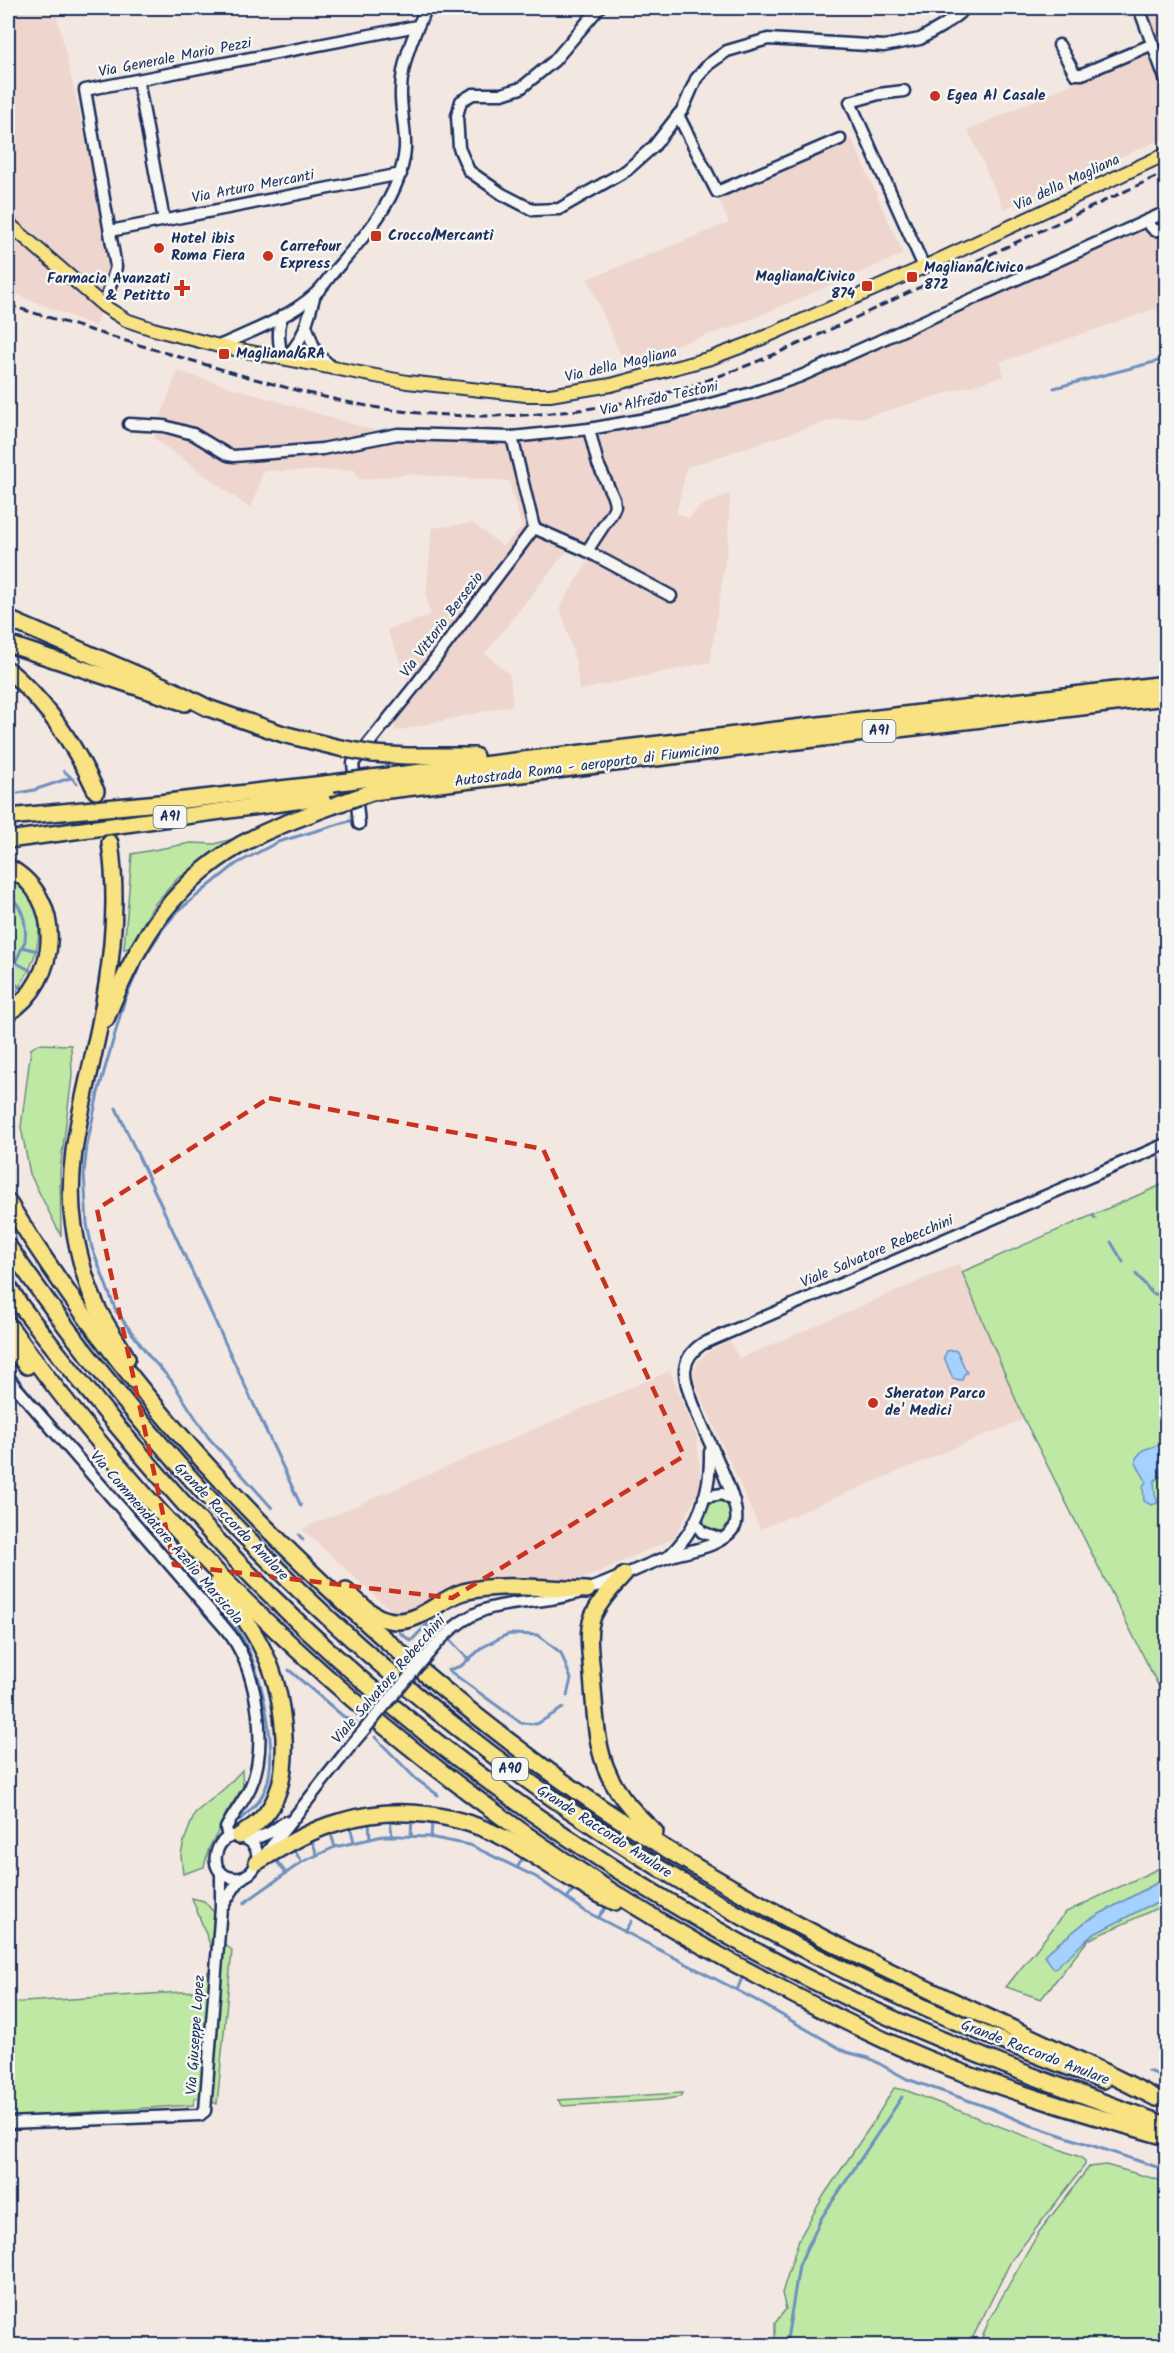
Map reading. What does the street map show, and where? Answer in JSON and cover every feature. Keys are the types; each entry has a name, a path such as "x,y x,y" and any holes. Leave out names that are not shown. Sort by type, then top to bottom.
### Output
{"highway":[{"path":"8,619 173,690 208,708"},
{"path":"8,644 156,695 208,708 283,734 340,748 373,754 450,757 583,753"},
{"path":"8,670 54,719 76,751 96,791"},
{"name":"Autostrada Roma - aeroporto di Fiumicino","path":"8,840 332,795 371,785 583,753 1167,684"},
{"name":"Autostrada Roma - aeroporto di Fiumicino","path":"371,785 1167,697"},
{"path":"96,1044 132,959 164,910 179,893 208,866 243,843 291,821 332,795 371,785"},
{"name":"Autostrada Roma - aeroporto di Fiumicino","path":"8,817 159,803 332,795"},
{"path":"110,843 115,878 115,916 96,1044 74,1145 72,1198 74,1228 93,1298 132,1366 182,1436"},
{"path":"8,867 25,879 38,893 46,911 49,933 46,957 35,987 22,1003 8,1013"},
{"name":"Grande Raccordo Anulare","path":"8,1202 57,1280 182,1436 267,1529 359,1617 520,1750 628,1823 778,1914 864,1958 1098,2067 1161,2100"},
{"name":"Grande Raccordo Anulare","path":"8,1246 94,1366 131,1412 172,1460 252,1545 305,1599 383,1668 511,1770 590,1825 664,1872 742,1918 836,1968 995,2039 1161,2100"},
{"name":"Grande Raccordo Anulare","path":"8,1286 113,1423 236,1560 323,1644 390,1703 516,1800 639,1883 760,1953 825,1986 898,2021 997,2062 1167,2125"},
{"path":"8,1324 55,1389 192,1546 312,1664 406,1745 542,1846 705,1948 802,2000 923,2057 1056,2103 1167,2137"},
{"path":"8,1343 46,1387 87,1427"},
{"path":"267,1529 321,1569 369,1611 389,1621 413,1618 450,1597 477,1589 500,1587 587,1590"},
{"path":"192,1546 256,1636 271,1668 279,1700 283,1745 279,1786 273,1803 262,1819 239,1839"},
{"path":"624,1575 596,1610 590,1628 596,1734 601,1756 615,1788 638,1817 662,1838 720,1880"},
{"path":"257,1862 321,1829 349,1819 400,1813 443,1816 470,1822 489,1830 593,1893 660,1921"}],"main road":[{"name":"Via della Magliana","path":"8,223 104,306 126,320 153,329 219,346 407,382 526,395 572,393 611,386 711,358 811,318 1167,154"}],"street":[{"path":"219,346 282,316 315,294 360,241 393,193 401,174 406,133 401,90 406,61 417,26 428,8"},
{"path":"598,8 554,61 521,88 502,94 473,94 461,101 457,116 459,148 470,171 502,194 533,210 559,209 627,170 654,146 678,115 696,79 709,64 727,51 768,39 884,46 920,39 944,25 966,8"},
{"path":"1139,8 1167,81"},
{"name":"Via Generale Mario Pezzi","path":"104,306 116,267 85,90 417,26"},
{"path":"1059,45 1075,74 1082,74 1153,44"},
{"path":"138,80 164,220"},
{"path":"904,91 879,94 850,102 924,267"},
{"path":"678,115 717,192 840,139"},
{"name":"Via Arturo Mercanti","path":"110,231 401,174"},
{"name":"Via Alfredo Testoni","path":"129,423 164,426 193,434 234,456 322,449 398,434 512,437 589,429 669,415 752,393 801,376 1167,212"},
{"path":"1146,221 1154,230 1167,231"},
{"path":"283,359 298,343 315,294"},
{"path":"282,316 278,328 278,339 283,359"},
{"path":"306,325 316,353 333,369"},
{"path":"278,339 298,343"},
{"path":"586,551 615,506 598,464 589,429"},
{"path":"512,437 534,528 586,551 671,596"},
{"name":"Via Vittorio Bersezio","path":"359,824 353,763 414,687 534,528"},
{"name":"Viale Salvatore Rebecchini","path":"735,1502 710,1445 685,1375 688,1359 702,1344 1167,1144"},
{"name":"Via Commendatore Azelio Marsicola","path":"8,1378 212,1613 242,1655 257,1703 261,1734 258,1761 250,1788 226,1828 239,1839"},
{"name":"Viale Salvatore Rebecchini","path":"668,1557 688,1536 695,1522 710,1473 710,1445"},
{"path":"695,1522 702,1532 721,1539 736,1524 735,1502 722,1494 704,1497"},
{"name":"Viale Salvatore Rebecchini","path":"257,1862 440,1640 461,1621 485,1608 553,1599 587,1590 668,1557 721,1539"},
{"name":"Viale Salvatore Rebecchini","path":"239,1839 271,1832 293,1817"},
{"path":"221,1907 242,1878 254,1870 257,1862 257,1852 239,1839 222,1842 216,1852 215,1860 221,1872 228,1877 242,1878"},
{"name":"Via Giuseppe Lopez","path":"8,2123 200,2115 205,2111 221,1907 221,1872"}],"highlighted area":[{"path":"269,1098 543,1149 684,1456 452,1598 174,1565 97,1209"}],"shaded area":[{"path":"8,8 55,8 115,267 95,326 8,291"},
{"path":"1146,8 1166,8 1166,59"},
{"path":"1148,50 1166,100 1166,137 1004,209 968,130"},
{"path":"852,139 903,254 735,326 624,362 588,279 729,223 717,196"},
{"path":"1166,216 1166,305 1000,362 1004,376 865,417 834,419 687,467 676,513 689,518 701,506 730,494 728,542 710,662 579,690 576,662 560,607 588,562 568,549 485,653 510,675 513,705 396,731 392,720 414,694 387,630 431,615 426,597 432,528 472,523 502,546 522,528 509,481 407,474 359,480 355,470 263,471 251,509 154,438 177,371 408,441 504,444 604,431 742,401"},
{"path":"959,1264 1024,1419 760,1529 695,1383 694,1372 698,1361 708,1352 730,1341 739,1359"},
{"path":"670,1371 697,1438 701,1486 674,1538 585,1578 458,1586 397,1616 302,1529"}],"green space":[{"path":"236,838 177,879 154,905 129,948 124,949 132,854 191,843 215,844"},
{"path":"8,875 21,885 33,903 38,917 39,932 37,947 26,977 8,1001"},
{"path":"38,1044 71,1045 72,1076 60,1171 61,1236 30,1174 21,1127 31,1049"},
{"path":"1166,1183 1166,1701 1024,1419 962,1272"},
{"path":"722,1498 731,1506 732,1515 724,1530 712,1532 704,1526 704,1516 711,1502"},
{"path":"242,1770 243,1787 226,1813 209,1848 204,1867 183,1874 181,1855 195,1813 225,1788"},
{"path":"1166,1865 1166,1878 1087,1921 1045,1954 1054,1968 1092,1935 1146,1907 1166,1900 1166,1904 1088,1940 1041,1999 1006,1987 1066,1912"},
{"path":"192,1898 204,1901 218,1917 216,1939 232,1950 217,2104 202,2098 195,2098 193,2105 12,2117 8,2114 8,2003 198,1991 198,1987 210,1969 211,1947"},
{"path":"894,2088 905,2090 1080,2157 1085,2161 1085,2165 1011,2261 969,2345 775,2345 775,2323 786,2309 782,2293 799,2239 824,2195"},
{"path":"682,2093 680,2097 660,2100 563,2106 558,2100"},
{"path":"1106,2165 1166,2182 1166,2345 979,2345 990,2318 1039,2232 1089,2167"}],"water":[{"path":"947,1351 957,1351 967,1373 964,1374 962,1380 953,1379 944,1357"},
{"path":"1166,1432 1166,1473 1154,1481 1158,1503 1151,1505 1144,1501 1143,1487 1146,1481 1136,1463 1136,1458 1143,1450 1158,1445"},
{"path":"1166,1878 1166,1900 1146,1907 1092,1935 1054,1969 1044,1955 1087,1921"}],"waterway":[{"path":"1054,388 1166,359"},
{"path":"64,771 77,783"},
{"path":"8,795 34,790 70,778"},
{"path":"272,1508 208,1437 171,1380 149,1356 116,1311 92,1248 87,1224 84,1173 87,1145 98,1093 124,1002 142,961 164,927 178,911 236,864 278,842 353,820"},
{"path":"8,895 20,909 25,934 25,941 8,979 24,990"},
{"path":"22,947 42,952"},
{"path":"15,962 35,973"},
{"path":"116,1108 301,1506"},
{"path":"1111,1242 1123,1262"},
{"path":"1136,1274 1152,1293 1166,1297"},
{"path":"8,1366 38,1405"},
{"path":"299,1535 303,1540"},
{"path":"168,1555 219,1606 237,1629 251,1656 263,1694 270,1736 269,1775 260,1799 238,1821"},
{"path":"399,1632 411,1641 441,1613 459,1603 479,1597"},
{"path":"427,1625 432,1629"},
{"path":"563,1708 537,1724 521,1723 448,1670 461,1666 483,1647 504,1636 510,1634 538,1635 561,1653 571,1679 567,1696"},
{"path":"451,1641 469,1660"},
{"path":"289,1670 344,1717 356,1722"},
{"path":"375,1737 416,1779 438,1795"},
{"path":"390,1819 392,1836"},
{"path":"411,1836 412,1819"},
{"path":"369,1821 370,1839"},
{"path":"431,1838 432,1821"},
{"path":"350,1825 354,1842"},
{"path":"330,1831 335,1847"},
{"path":"244,1903 302,1862 335,1847 383,1836 429,1837 470,1845 536,1877 585,1911 752,1998 846,2052 869,2058 907,2079 990,2108 1027,2124 1166,2170"},
{"path":"311,1839 317,1854"},
{"path":"292,1847 301,1861"},
{"path":"517,1868 524,1856"},
{"path":"275,1859 285,1872"},
{"path":"567,1898 575,1888"},
{"path":"598,1918 606,1907"},
{"path":"624,1932 631,1921"},
{"path":"737,1990 742,1978"},
{"path":"1148,2071 1166,2077"},
{"path":"786,2346 799,2265 822,2217 902,2097"}],"tunnel":[{"path":"96,791 110,840"}],"railway":[{"path":"8,305 253,378 322,397 369,406 429,414 467,416 505,416 581,410 618,404 690,386 776,354 1166,172"}],"place":[{"name":"Egea Al Casale","path":"935,96"},
{"name":"Crocco/Mercanti","path":"376,236"},
{"name":"Hotel ibis Roma Fiera","path":"159,248"},
{"name":"Carrefour Express","path":"268,256"},
{"name":"Magliana/Civico 872","path":"912,277"},
{"name":"Magliana/Civico 874","path":"867,286"},
{"name":"Farmacia Avanzati & Petitto","path":"182,288"},
{"name":"Magliana/GRA","path":"224,354"},
{"name":"Sheraton Parco de' Medici","path":"873,1403"}]}
